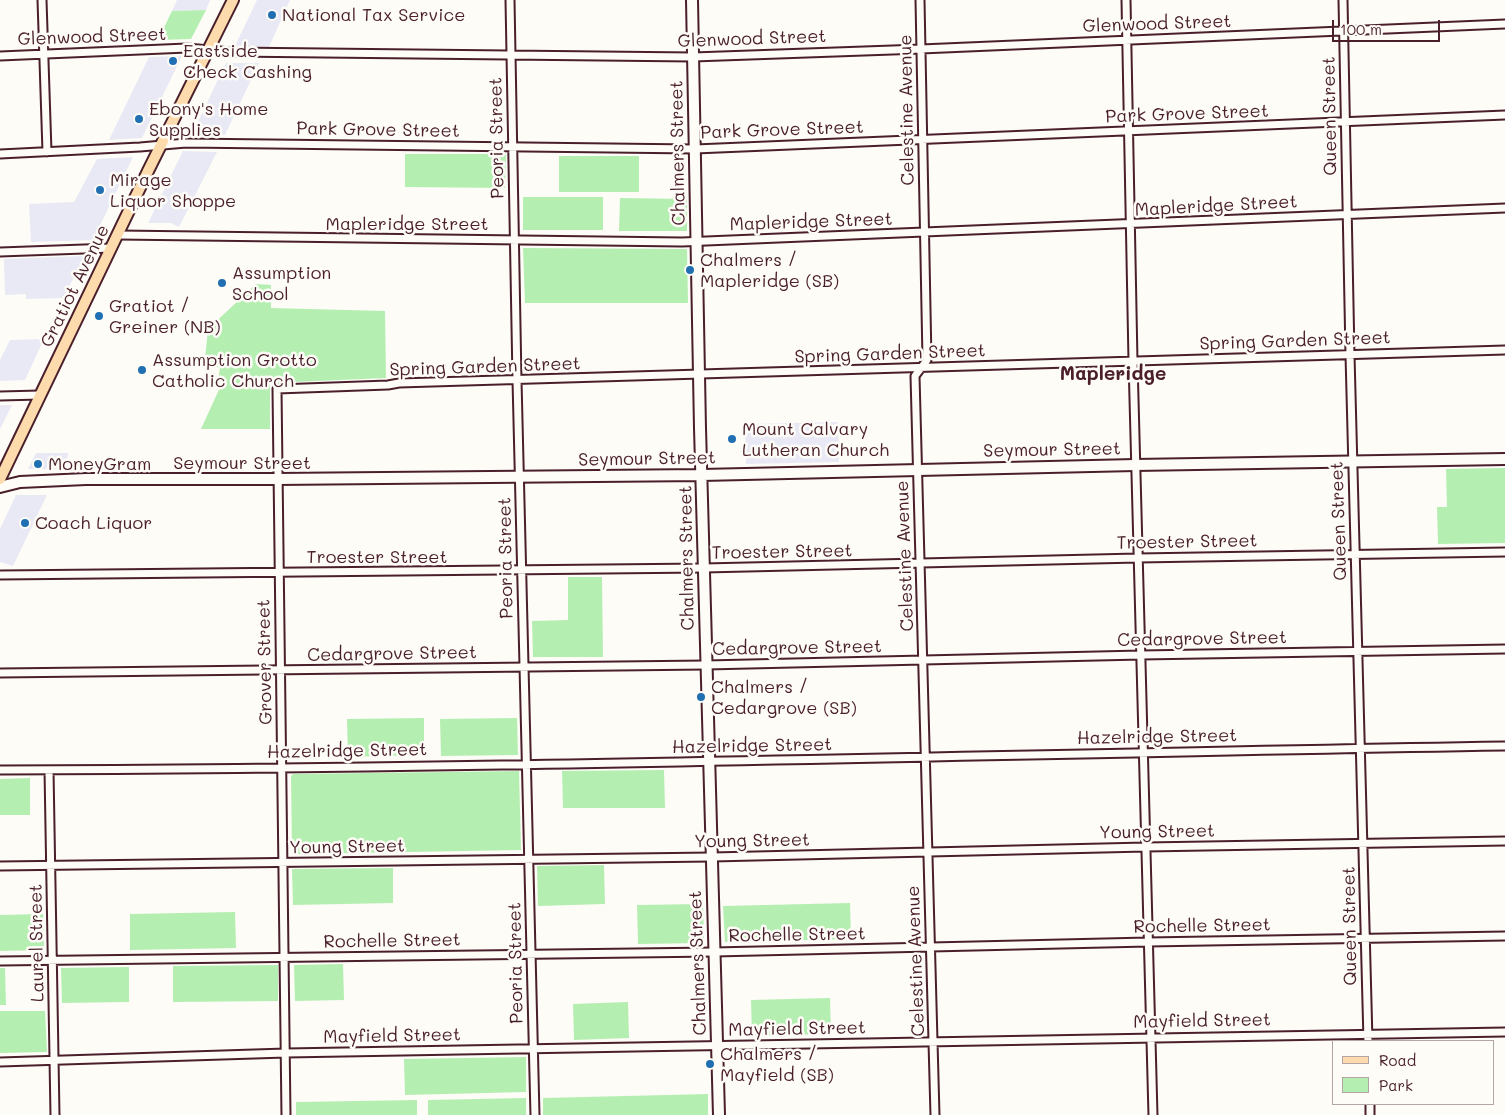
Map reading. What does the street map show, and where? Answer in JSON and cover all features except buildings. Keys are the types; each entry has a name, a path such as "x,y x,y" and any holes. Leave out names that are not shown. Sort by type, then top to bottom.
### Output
{"main road":[{"name":"Gratiot Avenue","path":"0,479 148,171 233,0"}],"street":[{"path":"42,0 47,152"},
{"name":"Peoria Street","path":"510,0 521,570 535,1115"},
{"name":"Chalmers Street","path":"692,0 706,665 719,1115"},
{"name":"Celestine Avenue","path":"920,0 927,360 915,376 935,1115"},
{"path":"1126,0 1135,465 1153,1115"},
{"name":"Queen Street","path":"1342,0 1352,462 1368,1038"},
{"name":"Glenwood Street","path":"0,56 168,49 693,57 1505,24"},
{"name":"Park Grove Street","path":"0,154 162,146 186,143 695,148 1505,115"},
{"name":"Mapleridge Street","path":"118,235 696,241 1130,225 1505,208"},
{"path":"0,252 112,248"},
{"name":"Spring Garden Street","path":"277,389 399,383 1505,350"},
{"name":"Grover Street","path":"277,389 286,1115"},
{"path":"0,396 40,395"},
{"name":"Seymour Street","path":"0,487 20,482 86,479 702,475 1505,459"},
{"name":"Troester Street","path":"0,575 704,568 1505,552"},
{"name":"Cedargrove Street","path":"0,673 706,665 1505,649"},
{"name":"Hazelridge Street","path":"0,770 709,762 1143,751 1505,746"},
{"name":"Laurel Street","path":"49,770 55,1115"},
{"name":"Young Street","path":"0,866 528,860 1146,847 1505,842"},
{"name":"Rochelle Street","path":"0,961 714,952 931,946 1505,936"},
{"name":"Mayfield Street","path":"0,1062 286,1053 1151,1037 1368,1038 1505,1032"}],"shaded area":[{"path":"177,0 210,0 206,10 172,11"},
{"path":"257,0 290,0 269,47 235,46"},
{"path":"182,56 142,138 109,140 149,57"},
{"path":"226,63 259,63 225,135 192,134"},
{"path":"183,151 217,152 179,227 171,223 148,223"},
{"path":"133,157 93,240 31,242 29,204 74,202 97,159"},
{"path":"85,256 63,298 26,299 26,294 5,295 4,259"},
{"path":"44,339 25,380 0,381 0,360 10,340"},
{"path":"0,405 12,405 0,429"},
{"path":"838,422 839,462 746,464 745,424"},
{"path":"36,453 68,453 66,469 28,469"},
{"path":"16,495 47,495 13,566 0,562 0,529"}],"green space":[{"path":"206,10 191,39 158,40 172,11"},
{"path":"405,154 506,154 505,188 405,187"},
{"path":"559,156 639,156 639,192 559,192"},
{"path":"523,197 603,197 603,230 523,230"},
{"path":"620,198 687,199 687,231 619,231"},
{"path":"523,248 687,249 688,303 525,303"},
{"path":"256,284 271,285 271,308 385,311 386,378 270,383 270,429 201,429 222,383 218,380 220,368 212,365 212,363 205,359 208,329"},
{"path":"1505,468 1505,543 1438,544 1437,507 1447,507 1446,469"},
{"path":"568,577 602,577 603,657 533,657 532,621 568,620"},
{"path":"424,718 424,755 348,757 347,719"},
{"path":"517,718 518,755 441,756 440,719"},
{"path":"664,770 665,808 563,808 562,771"},
{"path":"519,771 521,850 294,854 292,852 291,776 293,774"},
{"path":"30,778 30,815 0,815 0,779"},
{"path":"604,865 605,904 538,906 537,866"},
{"path":"393,868 393,903 293,905 292,869"},
{"path":"850,903 851,939 725,942 723,906"},
{"path":"703,904 704,943 638,944 637,905"},
{"path":"235,912 236,948 130,950 130,914"},
{"path":"43,914 44,950 0,951 0,915"},
{"path":"343,964 344,1000 295,1001 294,965"},
{"path":"278,965 278,1001 173,1002 173,966"},
{"path":"129,967 129,1002 62,1003 61,968"},
{"path":"0,968 5,968 6,1005 0,1005"},
{"path":"830,998 831,1034 752,1036 751,1000"},
{"path":"628,1002 629,1038 574,1040 573,1004"},
{"path":"0,1011 45,1011 47,1052 0,1053"},
{"path":"526,1057 526,1092 405,1095 404,1059"},
{"path":"708,1094 708,1115 543,1115 543,1098"},
{"path":"526,1098 526,1115 428,1115 428,1100"},
{"path":"417,1100 417,1115 296,1115 296,1102"}],"place":[{"name":"National Tax Service","path":"272,15"},
{"name":"Eastside Check Cashing","path":"173,61"},
{"name":"Ebony's Home Supplies","path":"139,119"},
{"name":"Mirage Liquor Shoppe","path":"100,190"},
{"name":"Chalmers / Mapleridge (SB)","path":"690,270"},
{"name":"Assumption School","path":"222,283"},
{"name":"Gratiot / Greiner (NB)","path":"99,316"},
{"name":"Assumption Grotto Catholic Church","path":"142,370"},
{"name":"Mount Calvary Lutheran Church","path":"732,439"},
{"name":"MoneyGram","path":"38,464"},
{"name":"Coach Liquor","path":"25,523"},
{"name":"Chalmers / Cedargrove (SB)","path":"701,697"},
{"name":"Chalmers / Mayfield (SB)","path":"710,1064"}],"district":[{"name":"Mapleridge","path":"1113,374"}]}
